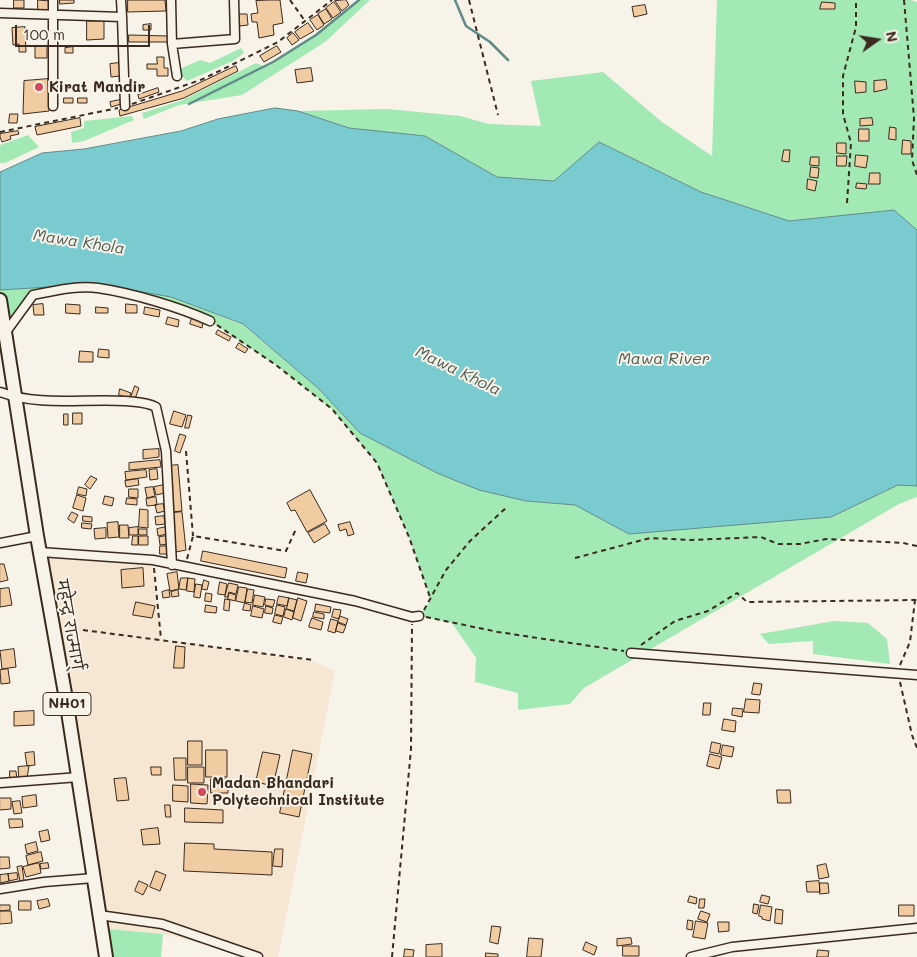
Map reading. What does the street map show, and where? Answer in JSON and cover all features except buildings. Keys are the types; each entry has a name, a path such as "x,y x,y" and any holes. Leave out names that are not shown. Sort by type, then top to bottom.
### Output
{"highway":[{"name":"महेन्द्र राज्मार्ग्","path":"0,300 37,536 79,777 106,957"}],"street":[{"path":"52,106 53,0"},
{"path":"122,0 125,106"},
{"path":"172,0 172,44 177,76"},
{"path":"172,44 235,39 234,0"},
{"path":"0,13 122,17"},
{"path":"5,327 33,295 54,291 97,288 173,306 210,321"},
{"path":"0,392 16,398 111,400 148,404 156,407 166,451 172,565"},
{"path":"0,543 37,536"},
{"path":"40,552 153,560 355,601 416,616"},
{"path":"631,653 917,675"},
{"path":"0,783 79,777"},
{"path":"0,890 44,882 94,878"},
{"path":"99,915 162,924 258,957"},
{"path":"691,957 732,947 917,928"}],"path":[{"path":"290,0 305,22"},
{"path":"469,0 498,115"},
{"path":"847,203 851,143 843,114 843,76 856,27 856,0"},
{"path":"904,0 914,118 912,160 917,175"},
{"path":"210,321 276,364 332,409 377,463 409,537 431,600"},
{"path":"185,566 193,536 186,451"},
{"path":"392,957 411,748 416,616 431,600 446,570 470,541 508,506"},
{"path":"193,536 286,551 296,529"},
{"path":"574,558 650,538 691,540 761,537 778,544 800,544 826,539 903,543 917,546"},
{"path":"153,560 161,639"},
{"path":"416,616 498,632 631,653 675,621 708,612 737,593 747,602 917,600"},
{"path":"83,630 313,660"}],"shaded area":[{"name":"Madan Bhandari Polytechnical Institute","path":"38,549 153,560 161,639 313,661 335,671 278,957 252,957 163,934 98,928"}],"green space":[{"path":"359,0 370,0 325,42 242,95 179,105 144,119 142,113 183,100 256,63 264,66 277,59 313,36"},
{"path":"717,0 911,0 917,2 917,230 894,210 789,221 701,192 599,142 554,182 497,177 425,136 349,128 298,111 387,109 460,116 489,124 541,126 531,81 603,72 662,122 712,156"},
{"path":"241,48 244,53 233,61 187,81 180,74 180,69 200,60 210,63"},
{"path":"132,116 134,120 84,141 72,143 71,132 84,128 84,121"},
{"path":"28,135 39,147 5,163 0,163 0,145"},
{"path":"98,284 171,297 243,325 319,389 360,433 437,473 526,501 575,505 629,534 831,517 898,485 917,486 917,497 899,504 584,688 570,704 518,710 518,693 475,682 476,658 452,623 419,616 431,600 409,537 377,463 332,409 276,365 210,321 97,288 33,295 22,311 0,331 0,290"},
{"path":"834,621 868,623 887,639 890,664 813,654 813,641 769,644 760,634"},
{"path":"98,928 163,934 161,957 103,957"}],"water":[{"name":"Mawa River","path":"275,108 298,111 349,128 425,136 497,177 554,181 599,142 701,192 789,221 894,210 917,230 917,486 898,485 831,517 629,534 575,505 526,501 479,490 437,473 360,433 319,389 243,324 171,297 98,284 0,290 0,172 42,153 84,149 181,131 218,119"}],"waterway":[{"path":"189,104 273,62 316,35 359,0"},
{"path":"455,0 466,26 490,42 508,60"}],"place":[{"name":"Kirat Mandir","path":"39,87"},
{"name":"Madan Bhandari Polytechnical Institute","path":"202,792"}],"water label":[{"name":"Mawa Khola","path":"79,242"},
{"name":"Mawa Khola","path":"458,371"}]}
